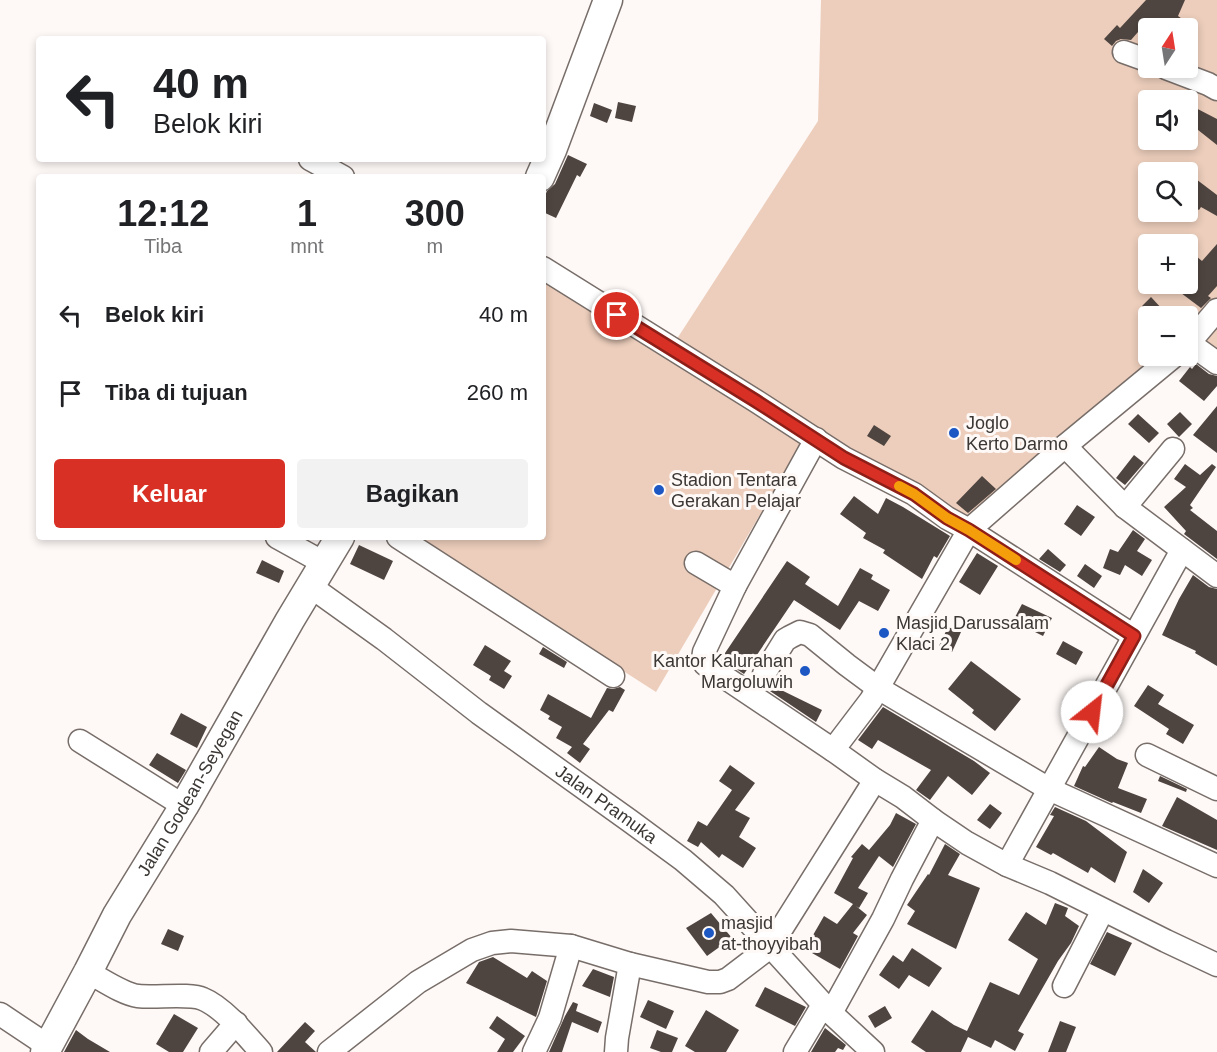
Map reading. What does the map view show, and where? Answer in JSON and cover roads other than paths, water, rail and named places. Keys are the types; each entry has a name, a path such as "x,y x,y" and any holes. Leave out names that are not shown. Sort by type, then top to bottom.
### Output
{"main road":[{"path":"541,174 608,0"},
{"name":"Jalan Godean-Seyegan","path":"46,1049 117,915 184,806 338,540"}],"street":[{"path":"1124,52 1138,57"},
{"path":"1192,78 1217,88"},
{"path":"316,162 338,174"},
{"path":"546,270 844,458 914,494 947,518 1134,636"},
{"path":"1198,331 1217,309"},
{"path":"1198,354 1217,363"},
{"path":"833,750 871,700 969,530 1161,366"},
{"path":"816,439 735,586 704,652 705,664 903,797 967,843 1006,865 1050,883 1217,965"},
{"path":"1065,446 1125,507 1217,576"},
{"path":"1125,507 1173,449"},
{"name":"Jalan Pramuka","path":"280,540 384,639 478,713 683,860 724,896 827,1009 873,1052"},
{"path":"403,540 613,676"},
{"path":"1006,865 1182,550"},
{"path":"696,564 735,586"},
{"path":"764,674 785,640 800,632 810,635 878,688 1049,789 1217,866"},
{"path":"80,741 184,806"},
{"path":"1147,755 1217,789"},
{"path":"329,1052 418,982 472,950 492,943 511,941 571,946 630,964 708,982 728,979 770,947 875,780"},
{"path":"795,1052 827,1009 883,919 933,820"},
{"path":"1064,986 1103,910"},
{"path":"534,1052 550,1018 571,946"},
{"path":"616,1052 630,964"},
{"path":"88,972 137,996 199,997 210,1002 236,1023 261,1052"},
{"path":"0,1014 46,1049"},
{"path":"211,1052 236,1023"}],"place":[{"name":"Joglo Kerto Darmo","path":"954,433"},
{"name":"Stadion Tentara Gerakan Pelajar","path":"659,490"},
{"name":"Masjid Darussalam Klaci 2","path":"884,633"},
{"name":"Kantor Kalurahan Margoluwih","path":"805,671"},
{"name":"masjid at-thoyyibah","path":"709,933"}]}
